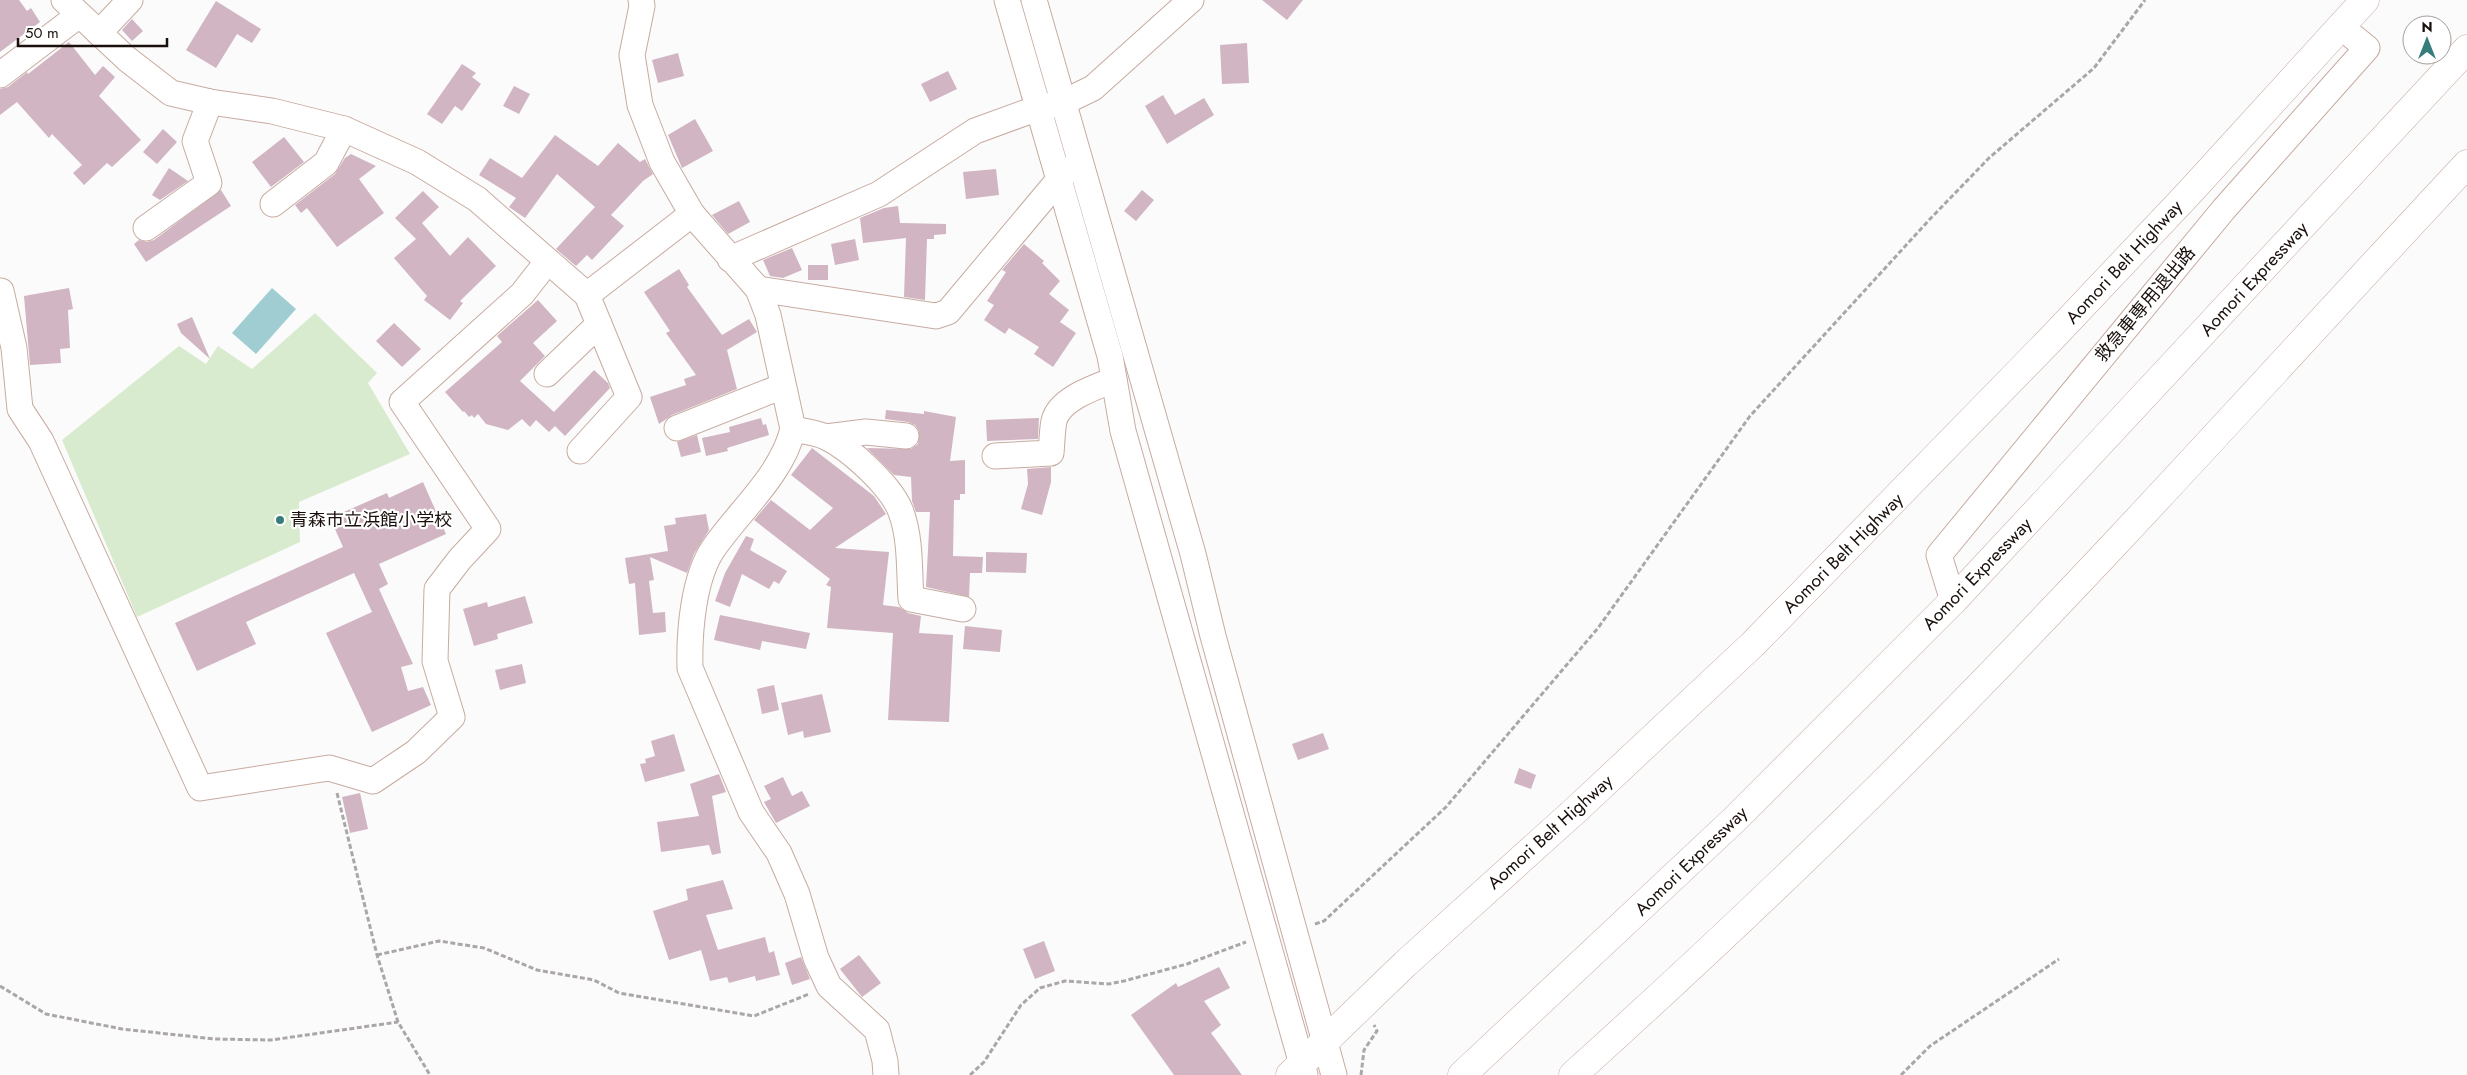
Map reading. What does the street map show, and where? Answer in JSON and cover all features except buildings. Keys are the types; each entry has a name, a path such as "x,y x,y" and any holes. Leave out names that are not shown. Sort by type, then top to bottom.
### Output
{"highway":[{"name":"Aomori Belt Highway","path":"1299,1072 1325,1043 1405,964 1753,644 2064,325 2189,193 2365,0"},
{"name":"Aomori Expressway","path":"1462,1075 1734,820 1953,601 2467,49"},
{"path":"1573,1075 1705,955 1936,729 2087,571 2467,164"}],"street":[{"path":"99,33 130,0"},
{"path":"641,0 642,6 632,55 640,105 662,162 692,214 758,289 768,315 782,386 793,429 791,440 770,475 712,551 700,581 693,611 689,642 690,668 751,812 778,853 797,894 816,958 829,986 877,1030 885,1061 886,1075"},
{"path":"1007,0 1110,356 1123,431 1264,936 1299,1072"},
{"path":"1034,0 1078,160 1193,554 1293,931 1334,1075"},
{"path":"730,259 878,194 975,131 1038,108 1062,103 1093,88 1190,0"},
{"path":"0,75 71,7 127,59 171,93 210,102 272,111 344,129 416,162 477,199 587,295 629,396 580,451"},
{"name":"救急車専用退出路","path":"1953,601 1939,555 2224,209 2367,48 2341,27"},
{"path":"146,228 209,183 195,141 210,102"},
{"path":"273,204 326,163 344,129"},
{"path":"758,289 936,316 948,312 1058,179 1078,160"},
{"path":"587,295 692,214"},
{"path":"1,291 14,348 20,410 41,441 200,788 329,768 374,781 416,752 452,717 435,661 437,590 460,559 488,529 402,402 522,294 547,262"},
{"path":"546,374 599,324"},
{"path":"995,456 1051,453 1054,419 1065,404 1098,386 1114,380"},
{"path":"677,428 782,386"},
{"path":"793,429 826,437 866,432 906,436"},
{"path":"826,437 868,469 887,488 901,512 907,541 910,599 963,609"}],"path":[{"path":"1293,931 1324,921 1446,807 1598,628 1750,416 1930,219 1989,158 2094,68 2145,0"},
{"path":"346,773 336,791 376,956 398,1022 430,1075"},
{"path":"970,1075 984,1062 1021,1005 1031,994 1040,988 1065,981 1109,984 1124,981 1187,964 1264,936"},
{"path":"376,956 440,941 484,948 537,970 594,980 619,993 754,1016 829,986"},
{"path":"1901,1075 1930,1046 2059,959"},
{"path":"0,986 46,1014 122,1029 214,1039 271,1040 398,1022"}],"green space":[{"path":"315,313 377,373 368,383 410,454 299,502 300,542 137,617 62,440 179,346 206,364 218,346 252,369"}],"water":[{"path":"272,288 296,309 256,354 232,333"}],"place":[{"name":"青森市立浜館小学校","path":"280,520"}]}
